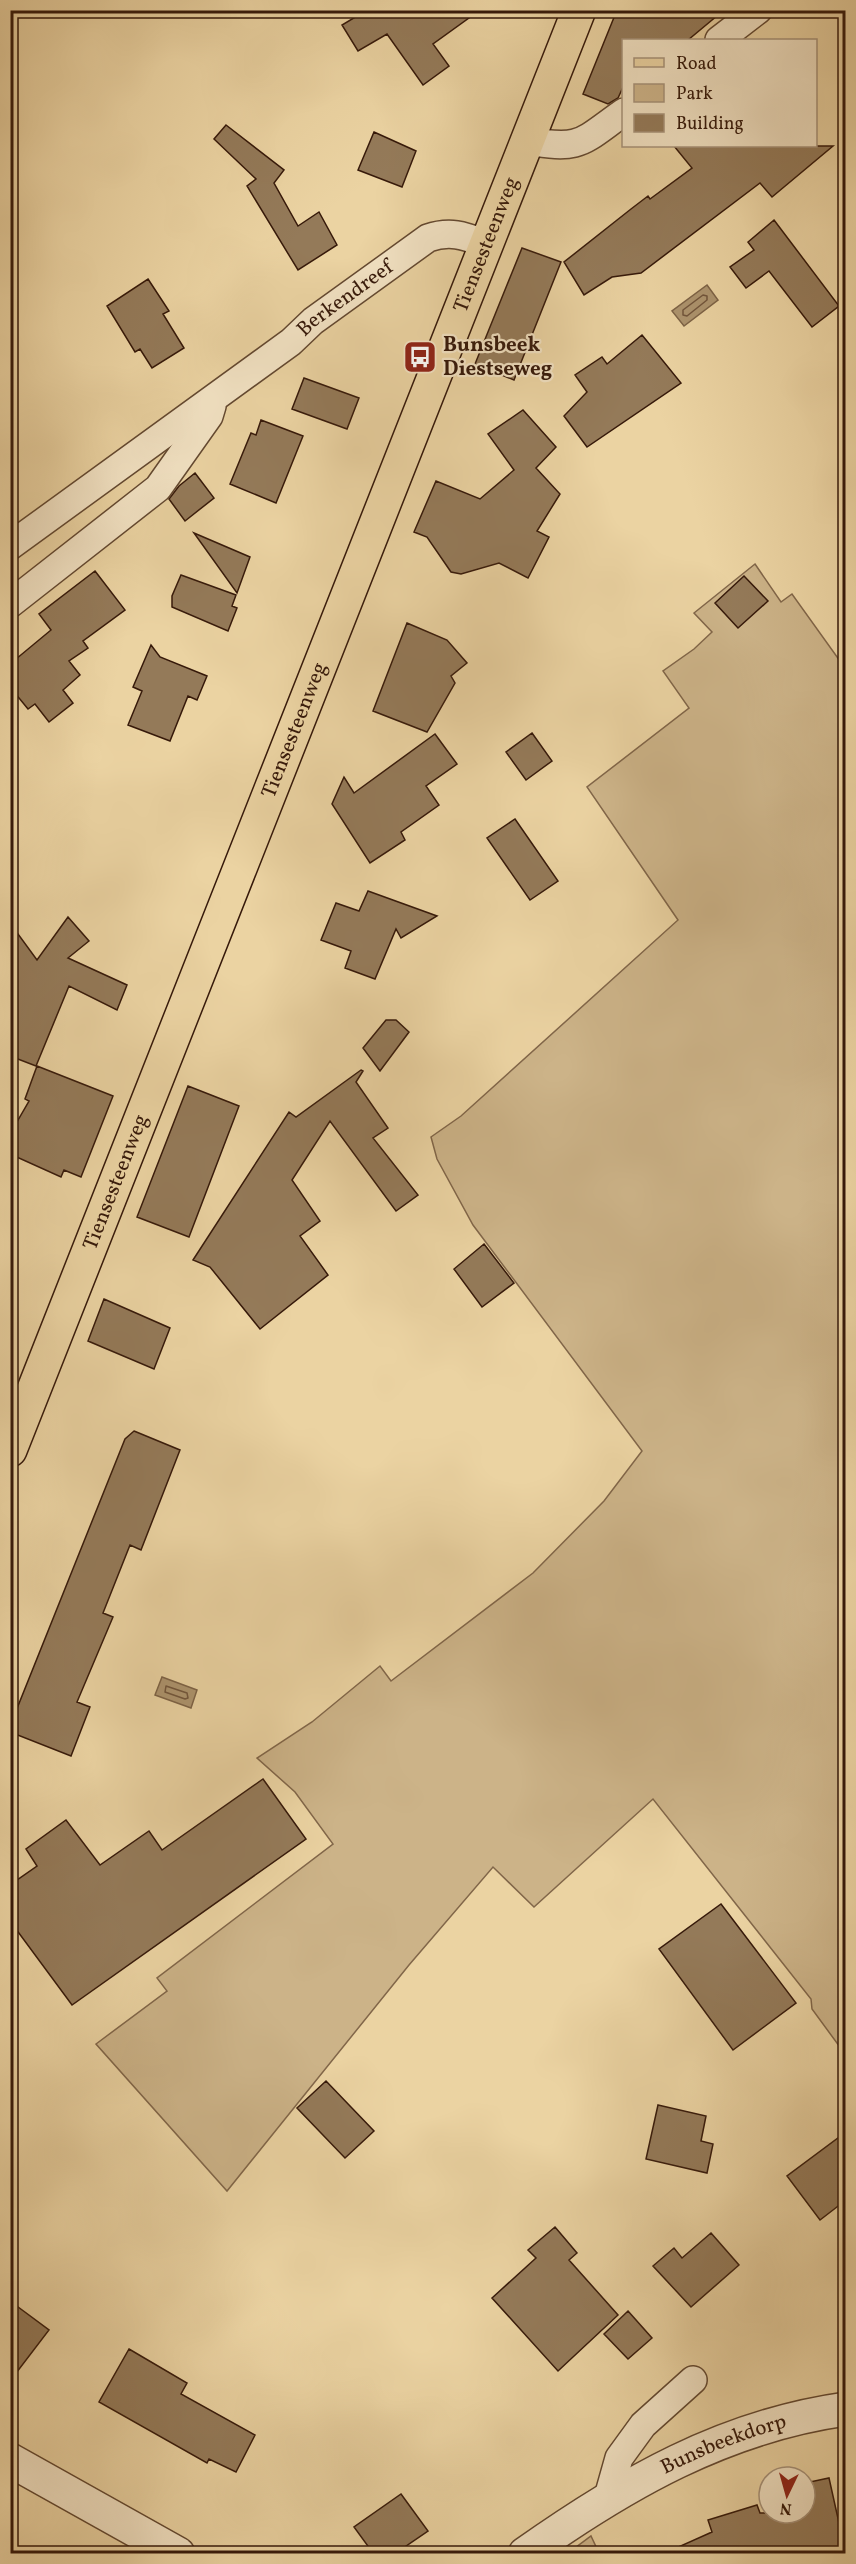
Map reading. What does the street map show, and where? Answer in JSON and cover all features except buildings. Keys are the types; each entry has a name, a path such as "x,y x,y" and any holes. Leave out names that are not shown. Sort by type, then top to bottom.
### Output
{"main road":[{"name":"Tiensesteenweg","path":"10,1450 579,10"}],"street":[{"path":"720,39 758,10"},
{"path":"527,141 558,146 578,144 622,112"},
{"name":"Berkendreef","path":"10,546 214,399 291,342 313,321 428,238 442,233 456,233 487,244"},
{"name":"Berkendreef","path":"10,604 158,488 208,416 214,399"},
{"name":"Bunsbeekdorp","path":"608,2497 619,2458 643,2425 693,2380"},
{"name":"Bunsbeekdorp","path":"525,2553 608,2497 655,2471 741,2434 798,2416 846,2409"},
{"path":"10,2460 178,2553"}],"green space":[{"path":"755,564 781,602 792,594 845,668 845,2054 812,2009 811,1999 653,1799 534,1907 493,1867 409,1965 227,2191 96,2044 167,1991 157,1978 333,1844 295,1792 257,1758 312,1722 380,1666 391,1681 533,1573 604,1501 642,1451 473,1225 437,1159 431,1137 461,1116 678,920 587,787 689,708 663,671 694,649 712,632 694,613"},
{"path":"591,2536 599,2553 568,2553"}],"water":[{"path":"707,285 718,300 684,326 672,311"},
{"path":"162,1677 197,1690 191,1708 155,1695"}],"place":[{"name":"Bunsbeek Diestseweg","path":"420,357"}]}
